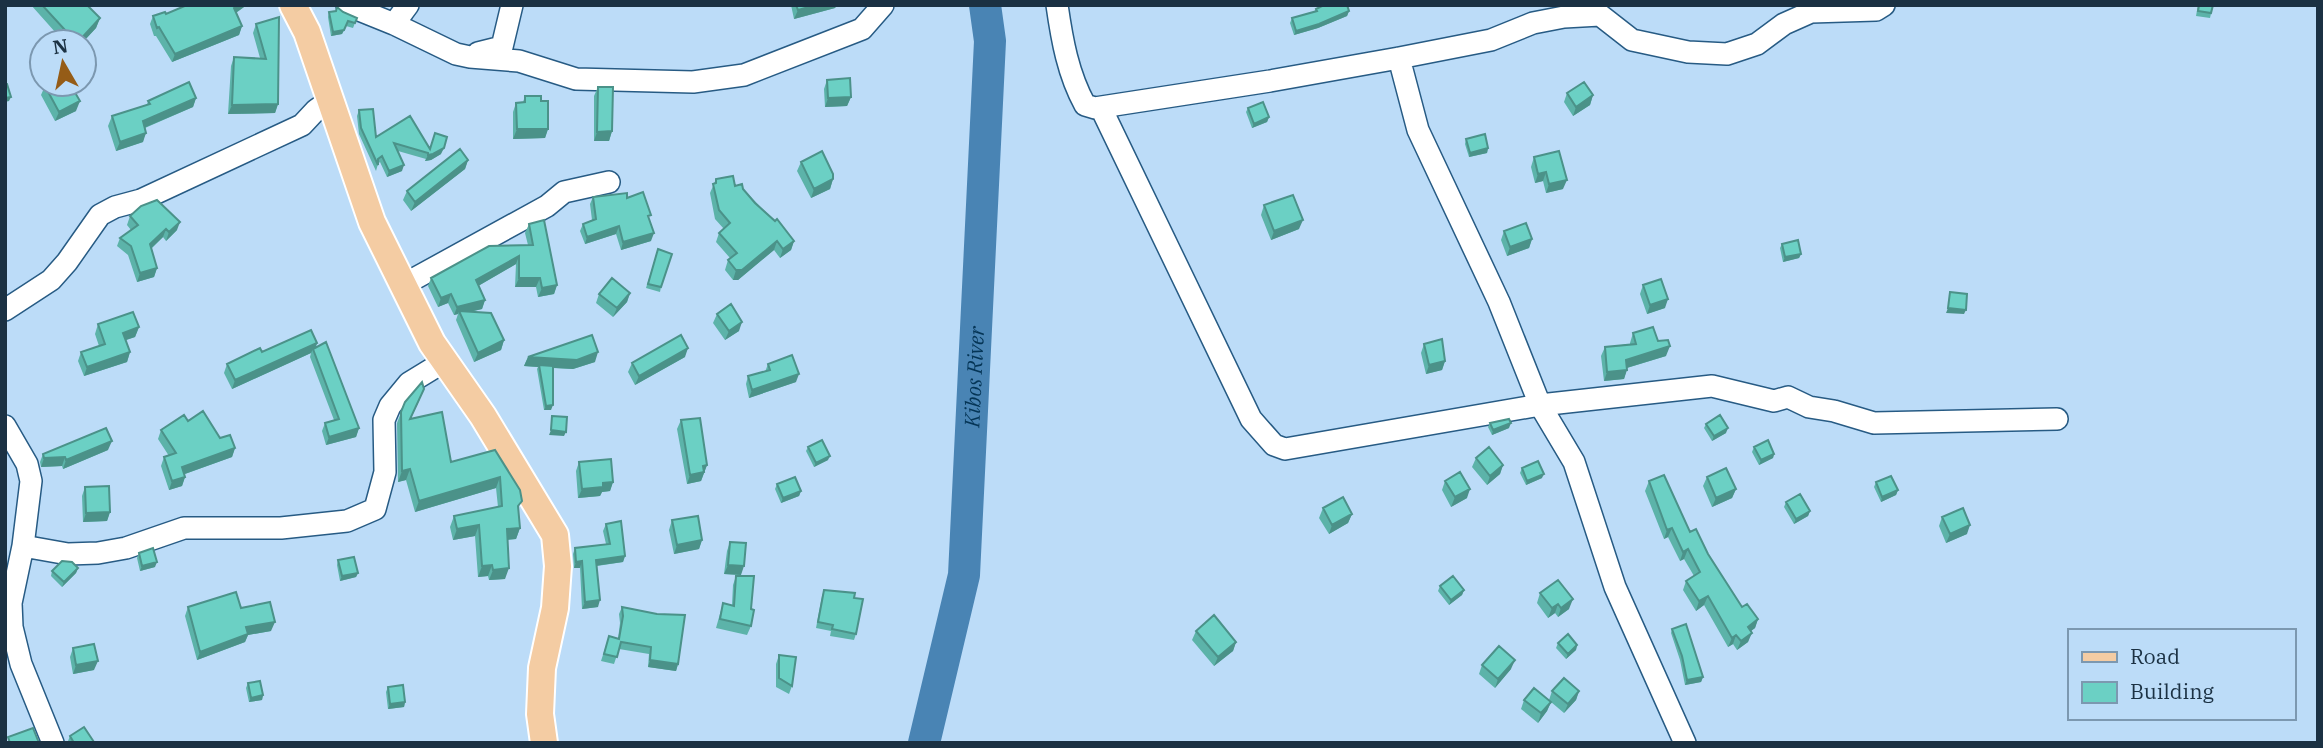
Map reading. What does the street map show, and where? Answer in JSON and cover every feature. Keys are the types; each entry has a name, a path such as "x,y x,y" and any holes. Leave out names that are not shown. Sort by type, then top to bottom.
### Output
{"main road":[{"path":"293,5 307,32 372,222 403,285 432,343 483,416 555,535 558,566 555,608 541,668 540,714 544,743"}],"street":[{"path":"346,5 394,24 456,54 519,61 576,79 693,82 744,75 862,29 883,5"},
{"path":"394,24 408,5"},
{"path":"470,57 502,47 512,5"},
{"path":"1057,5 1061,38 1079,94 1085,105 1095,108 1399,58 1491,40 1533,23 1583,15 1600,15 1632,40 1688,51 1727,54 1757,44 1784,24 1811,12 1876,10 1884,5"},
{"path":"1399,58 1418,130 1499,302 1540,405 1574,461 1615,587 1685,743"},
{"path":"5,310 51,280 100,215 114,207 141,201 302,125 330,100"},
{"path":"1101,108 1251,419 1274,445 1285,449 1540,405 1712,386 1774,401 1788,397 1809,407 1834,411 1874,424 2057,419"},
{"path":"403,285 547,205 564,192 608,182"},
{"path":"23,546 68,554 98,553 126,548 184,528 281,528 347,522 375,509 385,472 384,420 390,406 409,383 445,361"},
{"path":"5,426 27,464 31,481 23,546 11,603 12,627 21,664 53,743"}],"building":[{"path":"42,5 87,5 100,18 91,28 63,28"},
{"path":"187,5 238,5 234,8 242,26 175,54 159,27 157,28 153,16"},
{"path":"796,5 816,5 798,10"},
{"path":"1324,5 1347,5 1349,11 1296,31 1292,18 1317,11 1316,9"},
{"path":"2199,5 2213,5 2211,13 2198,11"},
{"path":"337,7 357,18 355,23 348,21 344,30 333,32 329,12 336,11"},
{"path":"279,17 278,104 232,105 234,57 266,59 256,24"},
{"path":"850,78 851,97 828,98 827,80"},
{"path":"189,82 196,98 143,121 146,133 120,142 112,116 150,104 148,101"},
{"path":"1584,82 1593,95 1576,107 1567,93"},
{"path":"7,84 11,97 5,98"},
{"path":"598,87 613,87 612,131 597,132"},
{"path":"525,96 541,96 541,101 548,101 548,129 517,129 516,103 525,102"},
{"path":"51,98 78,98 80,101 59,112"},
{"path":"1263,102 1269,117 1254,124 1248,108"},
{"path":"373,109 376,137 410,116 430,149 435,133 447,137 444,148 428,155 394,143 404,165 389,171 382,156 378,159 378,165 361,128 359,110"},
{"path":"1485,134 1488,148 1470,153 1466,139"},
{"path":"460,149 468,160 415,202 407,191"},
{"path":"822,151 833,179 814,189 801,162"},
{"path":"1559,151 1567,180 1549,184 1546,172 1538,174 1534,157"},
{"path":"733,176 735,186 742,184 755,203 775,221 777,219 794,241 783,249 777,241 742,270 736,270 728,260 737,253 719,233 730,223 719,210 713,184 716,179"},
{"path":"643,192 654,233 623,242 619,226 587,237 583,224 596,219 593,197 627,193 627,198"},
{"path":"1293,195 1303,220 1274,231 1264,205"},
{"path":"157,200 180,222 169,232 166,229 150,244 157,268 140,273 131,246 120,238 138,225 130,216 141,206"},
{"path":"544,220 557,285 542,288 540,278 519,278 519,256 476,280 485,300 457,307 451,294 441,298 431,278 489,246 533,245 529,224"},
{"path":"1526,223 1532,239 1510,247 1504,231"},
{"path":"1798,240 1801,254 1785,257 1782,244"},
{"path":"658,249 672,254 661,287 648,284"},
{"path":"612,278 630,293 617,308 599,294"},
{"path":"1661,279 1668,299 1650,305 1643,285"},
{"path":"1950,292 1967,294 1966,310 1948,308"},
{"path":"731,304 742,322 729,331 717,314"},
{"path":"459,311 491,313 504,340 478,353"},
{"path":"133,312 139,327 123,333 130,352 87,367 81,352 105,344 98,324"},
{"path":"1653,327 1658,341 1668,340 1670,346 1626,360 1627,370 1607,372 1605,347 1636,344 1633,333"},
{"path":"311,330 317,343 235,380 227,364 260,348 262,352"},
{"path":"592,335 598,352 577,360 528,357"},
{"path":"681,335 688,348 639,376 632,363"},
{"path":"1442,339 1445,361 1429,365 1424,344"},
{"path":"326,342 359,428 329,437 325,423 339,419 313,349"},
{"path":"792,355 799,374 752,390 748,376 770,370 768,364"},
{"path":"539,365 553,366 553,405 546,406"},
{"path":"422,382 424,389 410,419 442,412 451,462 495,450 520,490 520,528 507,529 509,568 493,570 492,565 482,566 479,525 457,529 454,516 502,506 500,477 419,501 410,469 402,471 401,412 405,402"},
{"path":"203,411 220,438 230,435 235,448 182,467 185,477 172,481 164,457 176,453 161,430 184,415 188,421"},
{"path":"1720,415 1728,428 1714,436 1706,424"},
{"path":"552,416 567,417 566,432 551,430"},
{"path":"700,418 707,465 703,466 704,472 690,475 681,420"},
{"path":"1509,419 1511,423 1493,430 1490,423"},
{"path":"106,428 112,441 66,460 65,457 44,458 43,454"},
{"path":"822,440 830,456 816,463 808,447"},
{"path":"1768,440 1774,454 1761,460 1754,447"},
{"path":"1489,447 1503,465 1490,476 1476,458"},
{"path":"611,459 613,482 603,483 603,487 582,489 579,462"},
{"path":"1538,461 1544,474 1527,481 1522,468"},
{"path":"1726,468 1736,489 1716,498 1707,477"},
{"path":"1460,472 1470,489 1455,497 1445,481"},
{"path":"1664,475 1690,532 1696,529 1708,554 1742,607 1747,604 1758,619 1748,627 1752,633 1741,641 1736,635 1732,638 1708,596 1699,601 1686,581 1700,572 1688,549 1683,552 1672,528 1667,530 1649,481"},
{"path":"1891,476 1898,490 1882,497 1876,482"},
{"path":"795,477 801,491 783,498 777,484"},
{"path":"109,486 110,512 86,513 85,487"},
{"path":"1800,494 1810,511 1796,519 1786,502"},
{"path":"1343,497 1352,514 1332,525 1323,508"},
{"path":"1963,508 1970,525 1950,534 1942,517"},
{"path":"698,516 702,540 677,545 672,520"},
{"path":"621,521 625,556 596,560 600,600 585,602 582,561 576,562 575,548 610,544 606,524"},
{"path":"730,542 746,543 744,566 728,565"},
{"path":"153,548 157,562 142,566 139,553"},
{"path":"354,557 358,573 342,576 338,560"},
{"path":"62,561 72,562 78,568 64,582 52,571"},
{"path":"736,576 754,576 751,626 720,619 723,603 734,606"},
{"path":"1453,576 1464,590 1451,600 1440,586"},
{"path":"1558,580 1573,599 1561,608 1558,604 1552,608 1540,593"},
{"path":"824,590 855,593 854,598 863,599 856,634 832,629 833,625 818,622"},
{"path":"236,592 241,608 270,602 275,622 246,627 248,634 200,652 188,607"},
{"path":"622,607 657,614 685,615 678,664 650,660 651,647 621,642 617,657 604,654 609,636 619,639"},
{"path":"1214,615 1236,642 1218,657 1196,631"},
{"path":"1686,624 1703,677 1687,680 1672,629"},
{"path":"1568,634 1577,645 1568,654 1558,643"},
{"path":"94,644 98,661 76,665 73,648"},
{"path":"1499,646 1515,660 1498,679 1482,665"},
{"path":"779,655 796,657 792,686 779,678"},
{"path":"1564,678 1579,691 1568,704 1552,691"},
{"path":"260,681 263,695 251,698 248,683"},
{"path":"403,685 405,702 390,704 388,687"},
{"path":"1534,688 1551,702 1541,713 1524,700"},
{"path":"84,727 94,742 74,743 70,736"},
{"path":"33,728 39,743 10,743 8,737"}],"waterway":[{"name":"Kibos River","path":"924,743 964,575 990,41 985,5"}]}
